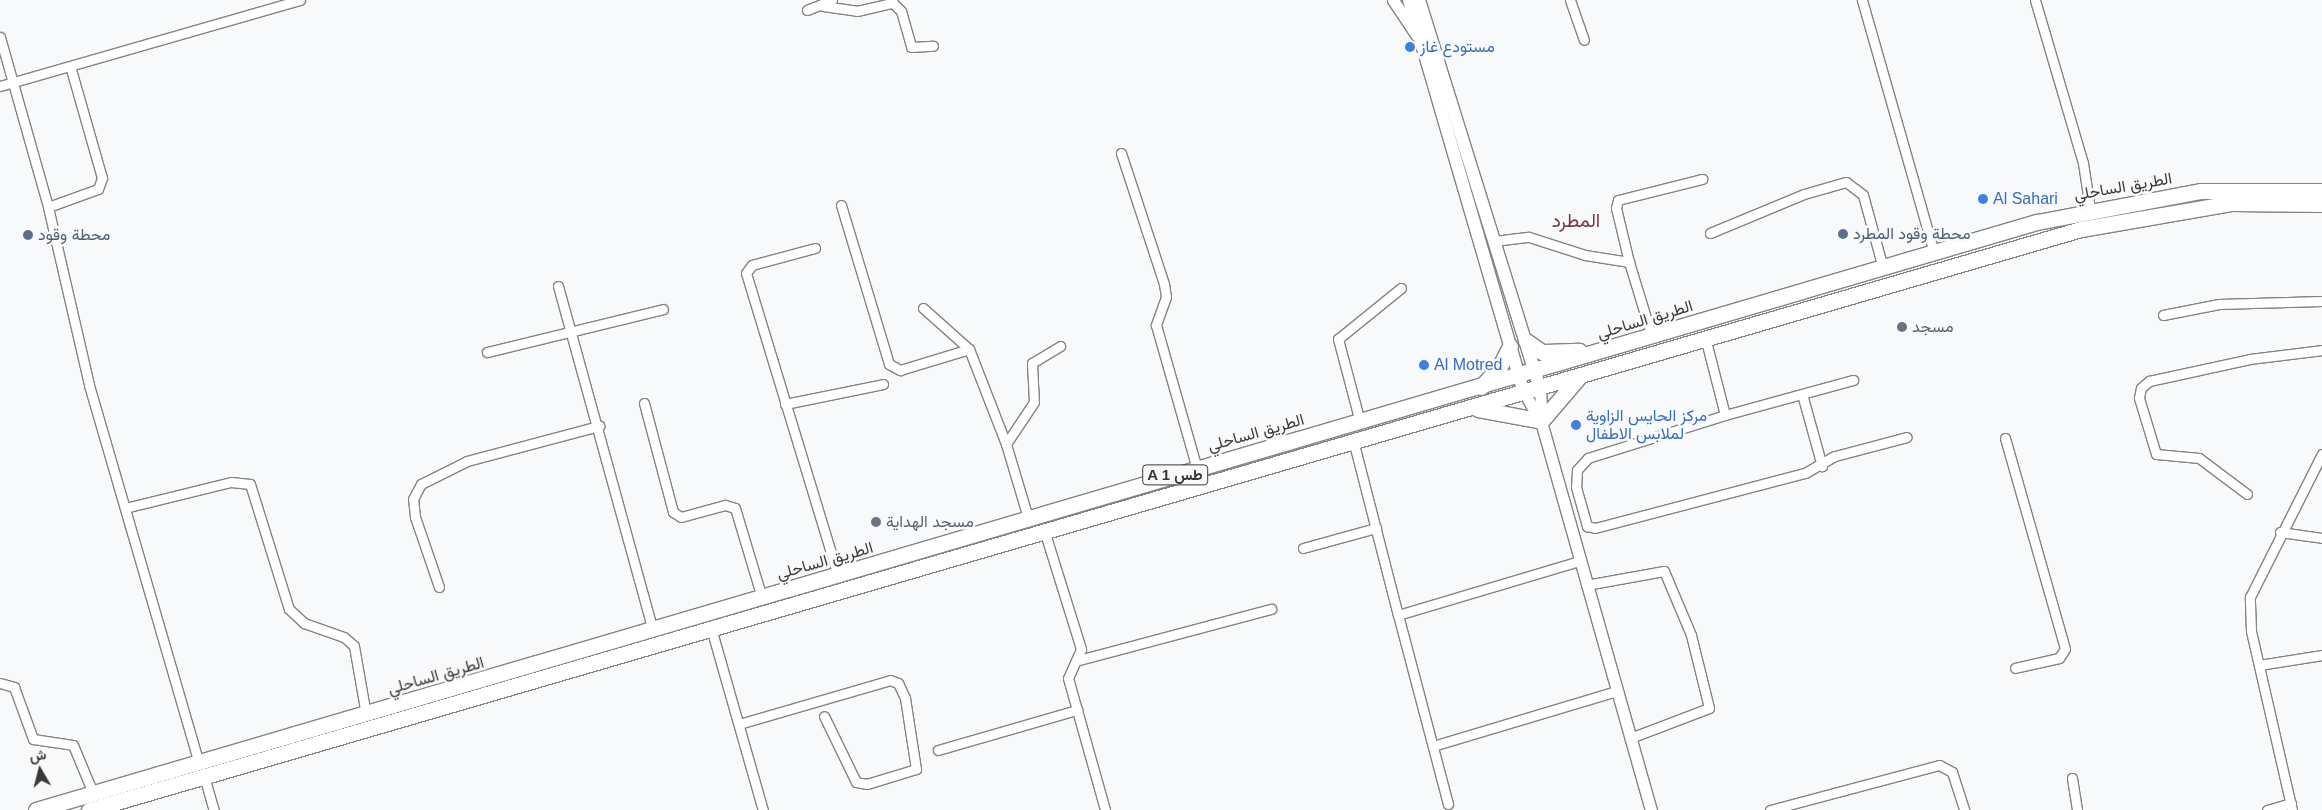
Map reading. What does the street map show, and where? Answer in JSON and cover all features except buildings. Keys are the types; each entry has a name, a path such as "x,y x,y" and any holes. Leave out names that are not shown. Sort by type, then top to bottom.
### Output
{"highway":[{"name":"الطريق الساحلي","path":"89,810 366,715 1197,468 1535,372 1934,252 2090,209 2201,191 2322,191"},
{"name":"الطريق الساحلي","path":"36,810 72,805 92,793 202,770 711,628 1353,440 1706,341 2131,217 2231,203 2322,204"},
{"path":"1526,341 1542,352 1595,354"},
{"path":"1480,388 1500,366 1510,346"},
{"path":"1472,408 1541,421 1580,377"}],"main road":[{"path":"1409,0 1424,42 1518,377 1524,392"},
{"path":"1419,0 1540,388"}],"street":[{"path":"0,86 300,0"},
{"path":"807,10 823,6 832,0"},
{"path":"1393,0 1424,42"},
{"path":"1570,0 1584,40"},
{"path":"1862,0 1934,252"},
{"path":"2035,0 2083,163 2090,209"},
{"path":"823,6 857,11 892,2 901,11 911,47 933,46"},
{"path":"0,37 48,207 89,385 214,810"},
{"path":"48,207 98,189 102,178 70,66"},
{"path":"1121,152 1164,284 1166,297 1156,325 1197,468"},
{"path":"1652,337 1629,262 1616,208 1618,200 1702,180"},
{"path":"1710,233 1835,182 1846,182 1863,195 1883,268"},
{"path":"841,205 889,364 900,370 969,349"},
{"path":"1494,241 1529,237 1585,255 1629,262"},
{"path":"816,248 752,265 746,273 838,574"},
{"path":"558,286 599,426 653,631"},
{"path":"1360,422 1338,339 1401,288"},
{"path":"2163,315 2218,304 2322,301"},
{"path":"923,308 969,349 1006,444 1028,518"},
{"path":"487,352 571,328 664,309"},
{"path":"1706,341 1725,415"},
{"path":"1006,444 1034,402 1032,363 1060,346"},
{"path":"2247,494 2199,458 2156,454 2139,398 2141,388 2149,381 2232,363 2322,350"},
{"path":"1853,380 1725,415 1588,458 1577,470 1582,522 1595,528 1822,466 1835,456 1906,437"},
{"path":"785,404 883,384"},
{"path":"1540,388 1541,421 1579,562 1651,810"},
{"path":"1524,392 1541,421"},
{"path":"1802,394 1822,466"},
{"path":"644,403 673,512 681,517 725,505 735,508 762,598"},
{"path":"439,587 414,517 413,499 421,484 467,461 599,426"},
{"path":"2005,438 2065,649 2059,658 2015,668"},
{"path":"1353,440 1448,804"},
{"path":"2267,810 2292,807 2251,632 2250,597 2280,532 2318,466 2322,454"},
{"path":"126,508 231,482 250,484 289,609 304,622 344,637 354,646 366,715"},
{"path":"1303,548 1376,528"},
{"path":"1044,530 1081,650 1079,660 1068,678 1105,810"},
{"path":"2280,532 2322,538"},
{"path":"1398,614 1579,562"},
{"path":"1586,585 1664,571 1691,635 1709,708 1630,738"},
{"path":"1079,660 1271,609"},
{"path":"711,628 763,810"},
{"path":"2260,666 2322,655"},
{"path":"739,724 890,680 898,683 905,698 916,769 867,784 856,782 824,716"},
{"path":"0,683 14,687 35,741 73,745 92,793"},
{"path":"1433,746 1616,691"},
{"path":"938,750 1077,710"},
{"path":"1770,810 1939,764 1952,772 1964,810"},
{"path":"2072,778 2077,810"}],"place":[{"name":"مستودع غاز","path":"1410,47"},
{"name":"Al Sahari","path":"1983,199"},
{"name":"محطة وقود المطرد","path":"1843,234"},
{"name":"محطة وقود","path":"28,235"},
{"name":"مسجد","path":"1902,327"},
{"name":"Al Motred","path":"1424,365"},
{"name":"مركز الحايس الزاوية لملابس الاطفال","path":"1576,425"},
{"name":"مسجد الهداية","path":"876,522"}],"district":[{"name":"المطرد","path":"1576,221"}]}
